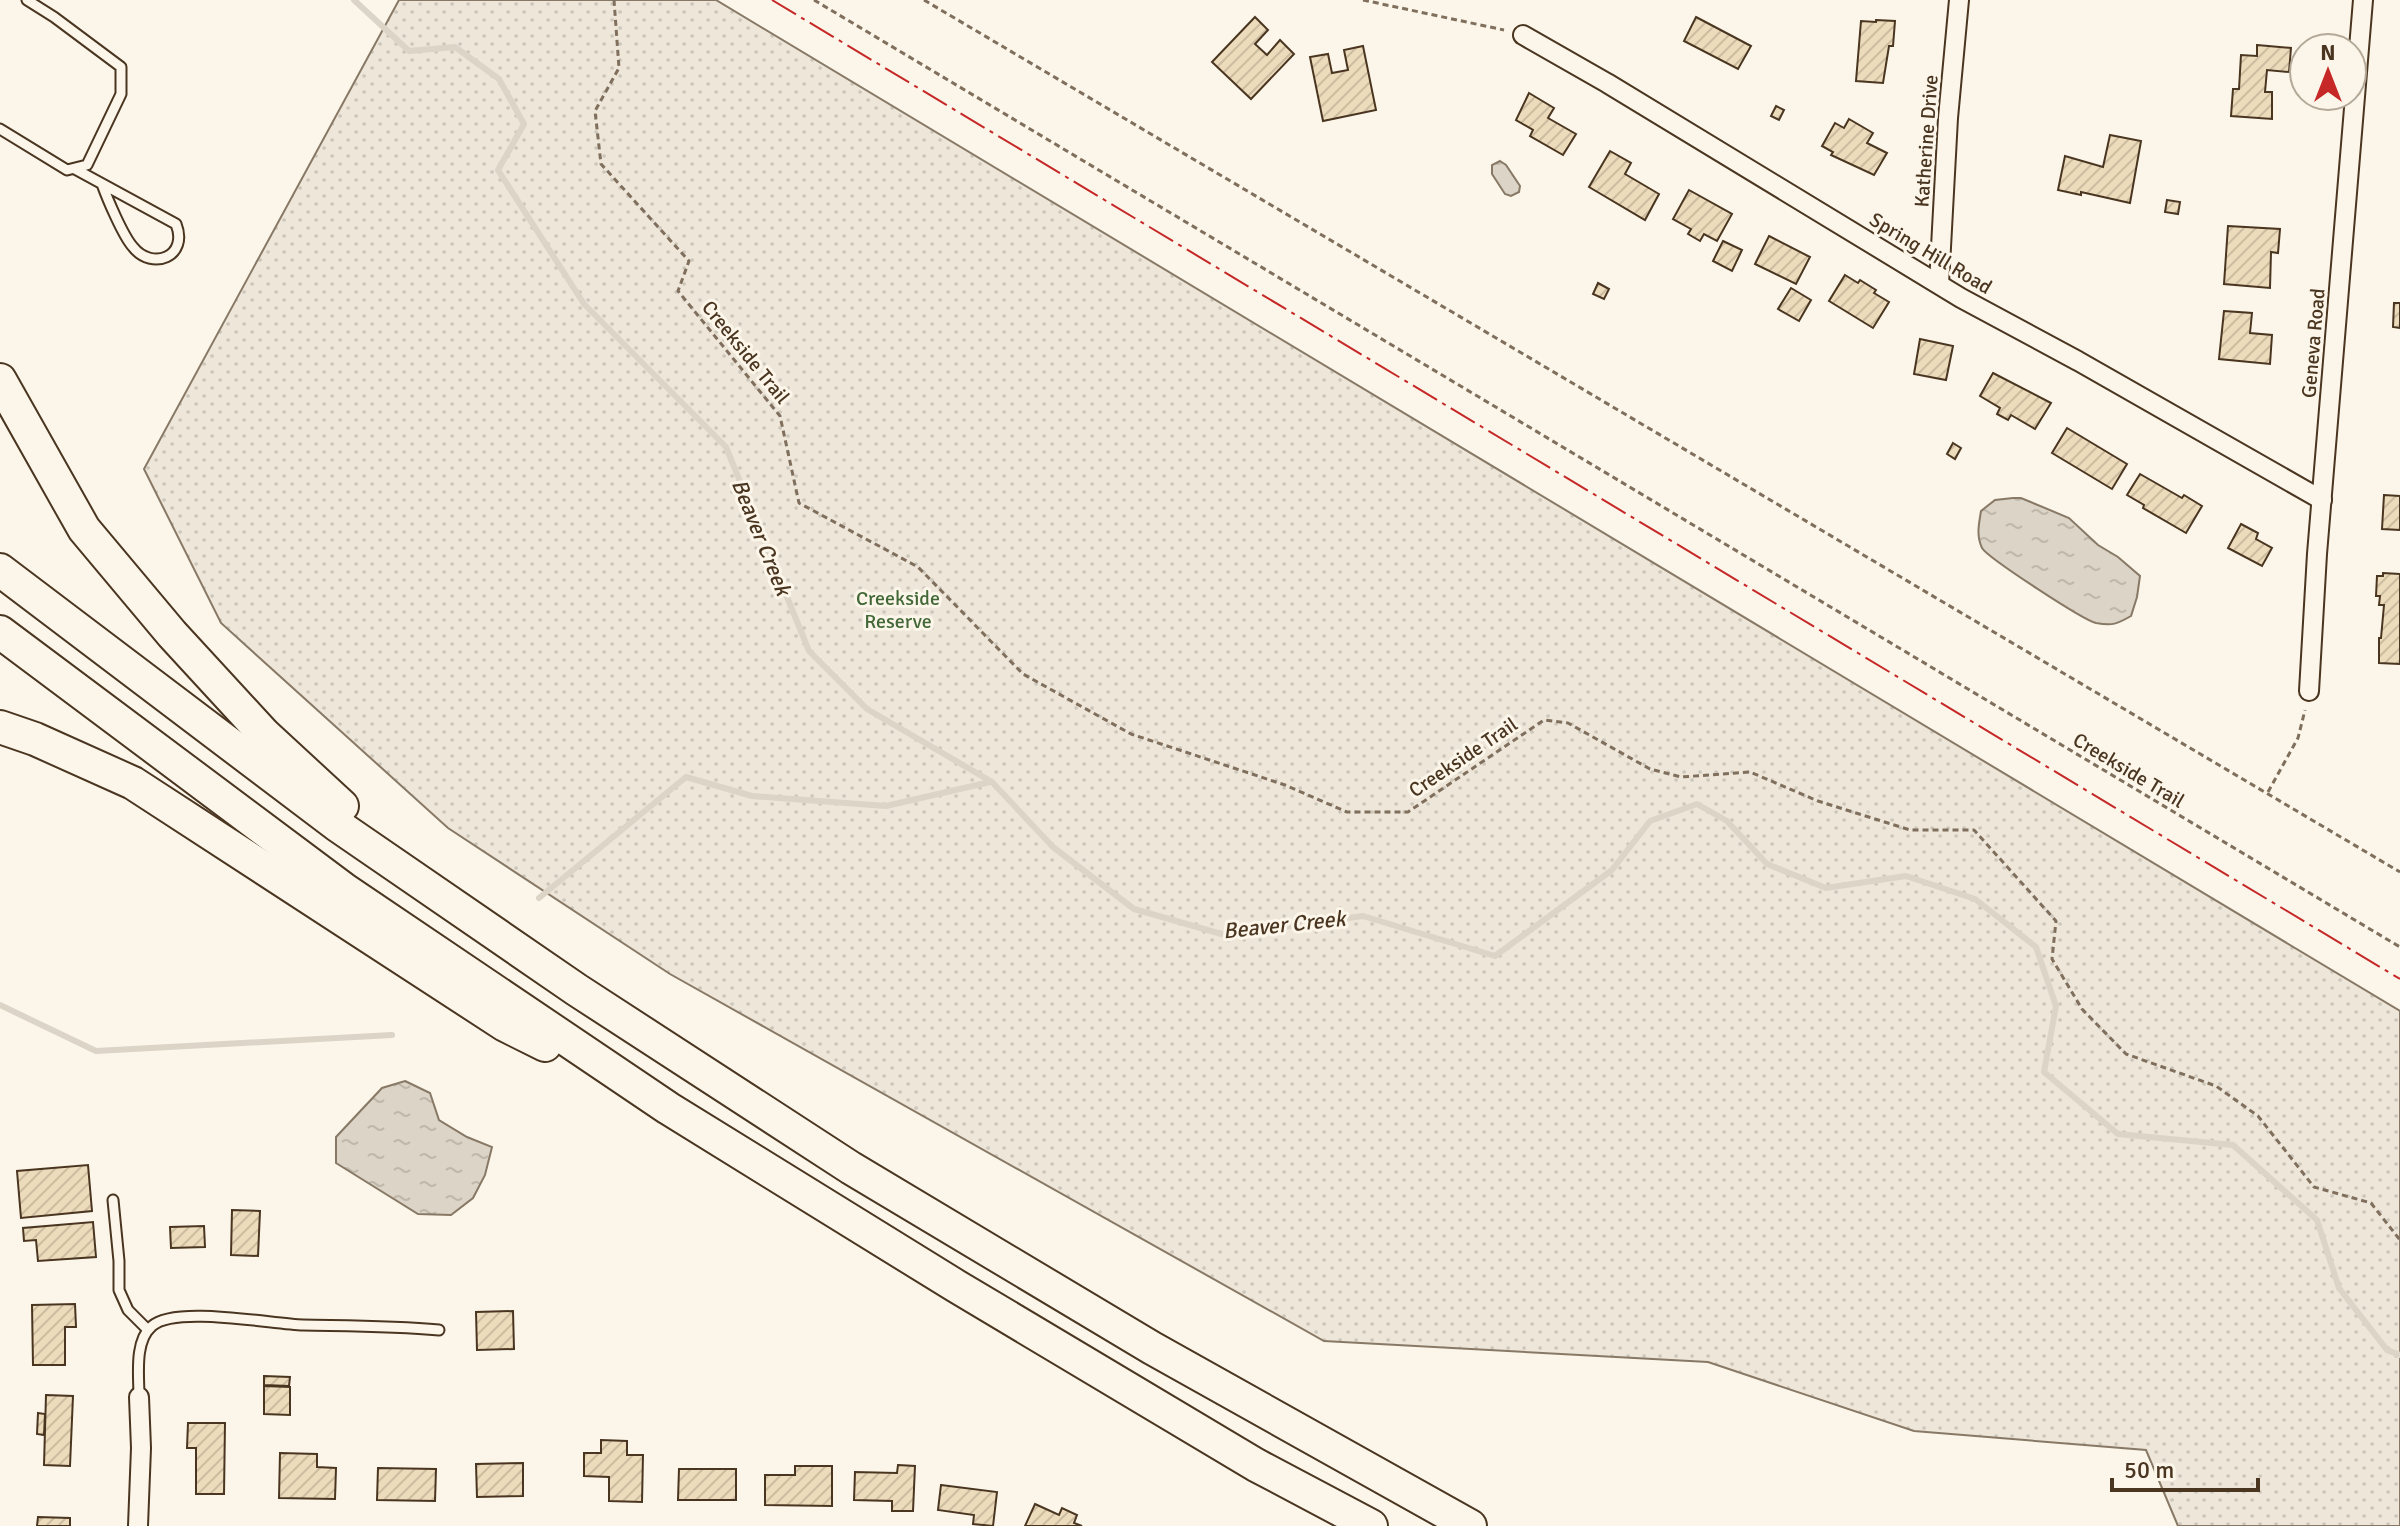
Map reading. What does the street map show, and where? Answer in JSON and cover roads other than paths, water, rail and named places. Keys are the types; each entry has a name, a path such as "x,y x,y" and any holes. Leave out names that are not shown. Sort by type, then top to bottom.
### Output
{"highway":[{"path":"0,380 84,529 172,634 264,734 354,817 472,918"},
{"path":"0,570 337,825 577,990 851,1168 1152,1348 1470,1526"},
{"path":"0,632 345,890 668,1108 970,1295 1256,1465 1371,1526"},
{"path":"0,727 35,739 133,783 505,1025 668,1108"}],"street":[{"name":"Katherine Drive","path":"1939,284 1948,118 1959,0"},
{"name":"Geneva Road","path":"2309,691 2363,0"},
{"name":"Spring Hill Road","path":"1523,35 1939,284 2322,500"},
{"path":"138,1526 139,1397"}],"lane":[{"path":"0,129 67,170 75,169 87,165 121,94 121,67 27,0"},
{"path":"75,169 176,224 180,234 179,246 173,254 155,258 144,256 133,247 102,184"},
{"path":"113,1200 119,1290 128,1310 148,1330"},
{"path":"139,1397 140,1352 148,1330 161,1320 245,1318 301,1324 439,1330"}],"water":[{"path":"1500,161 1520,186 1519,192 1511,196 1505,194 1492,174 1492,165"},
{"path":"2021,498 2069,518 2098,545 2140,576 2131,616 2118,623 2096,623 2056,601 1982,548 1979,534 1981,511 1995,500"},
{"path":"405,1081 430,1093 439,1120 467,1137 492,1147 485,1175 473,1198 451,1215 418,1214 336,1163 336,1137 382,1088"}],"waterway":[{"name":"Beaver Creek","path":"354,0 409,51 455,47 499,79 524,124 498,170 584,304 726,447 809,651 867,709 992,782 1053,847 1134,909 1225,935 1363,916 1495,956 1612,870 1650,821 1697,804 1727,821 1767,864 1826,888 1906,876 1975,899 2036,947 2056,1006 2044,1072 2118,1134 2233,1145 2317,1220 2339,1288 2387,1350 2400,1355"},
{"path":"539,898 686,777 752,796 886,806 990,782"},
{"path":"0,1005 96,1051 392,1035"}],"park label":[{"name":"Creekside Reserve","path":"898,610"}]}
